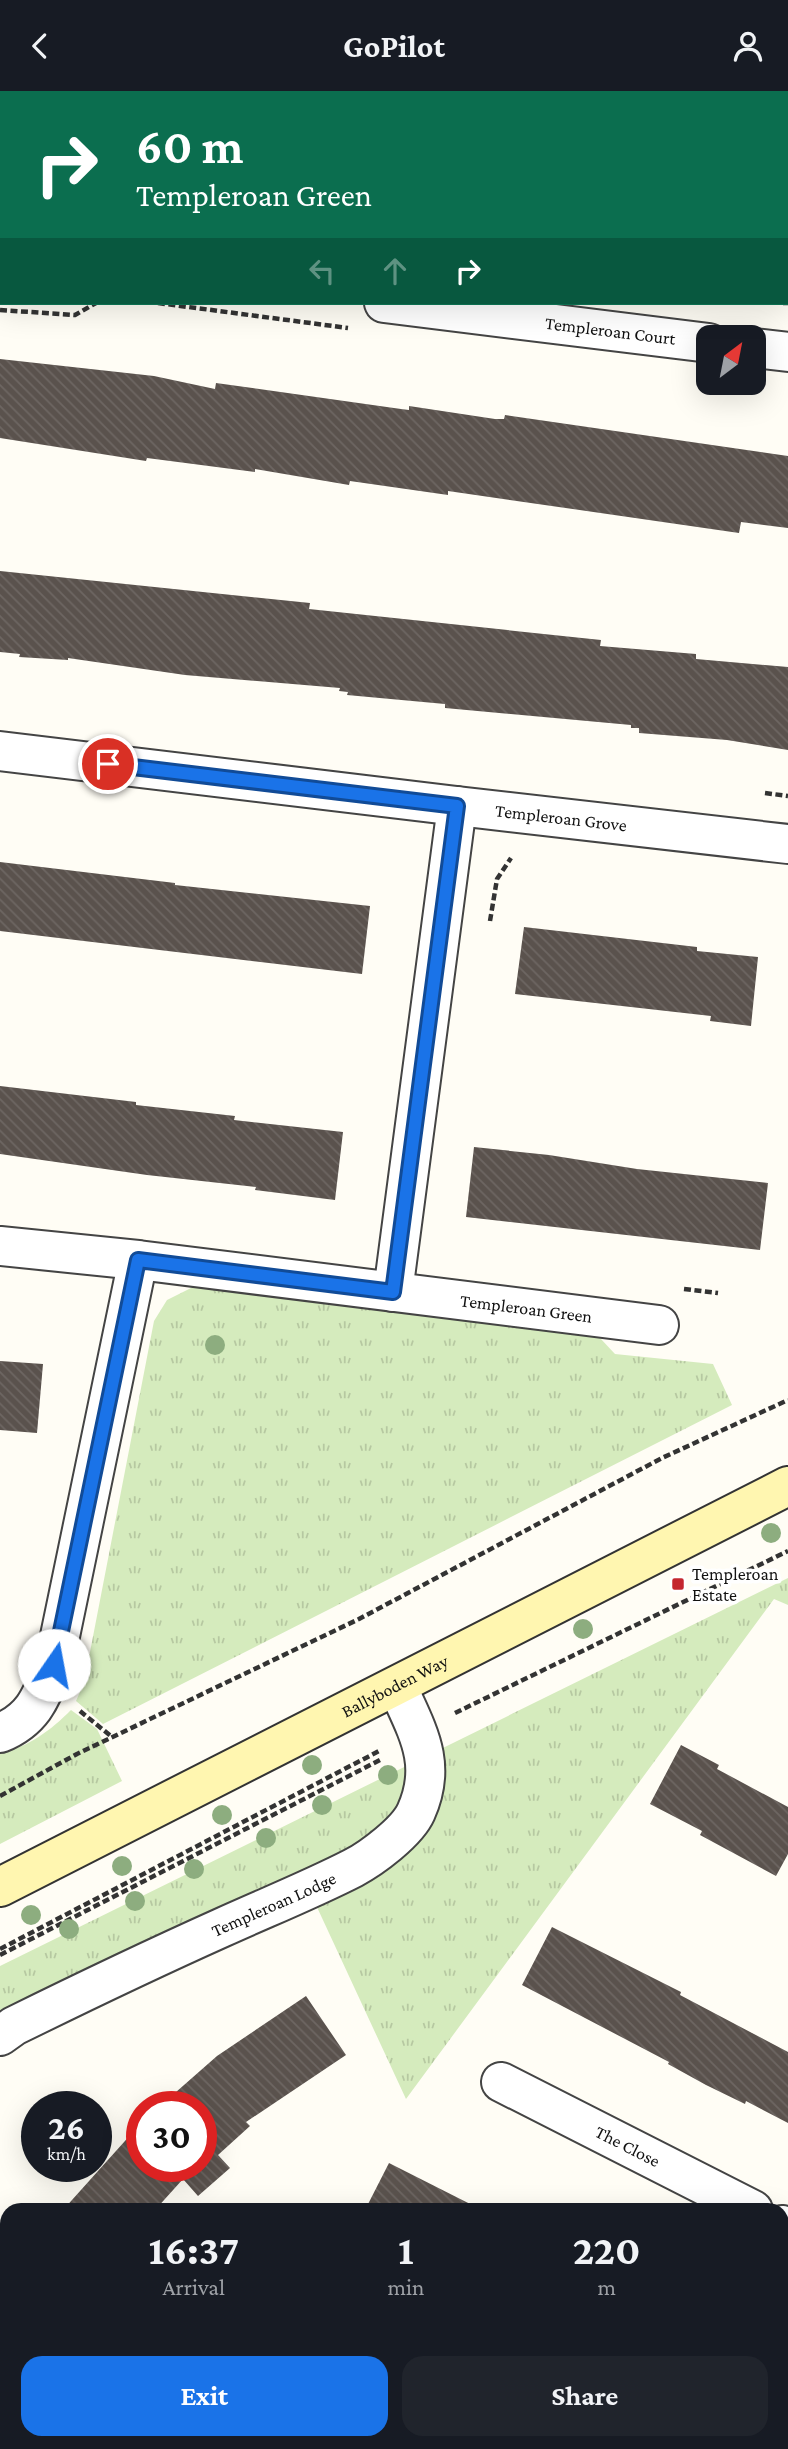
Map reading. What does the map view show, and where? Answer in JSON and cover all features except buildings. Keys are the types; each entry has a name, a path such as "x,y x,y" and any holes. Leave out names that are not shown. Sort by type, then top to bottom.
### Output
{"main road":[{"name":"Ballyboden Way","path":"0,1887 788,1486"}],"street":[{"name":"Templeroan Court","path":"401,305 696,340"},
{"path":"766,349 788,352"},
{"name":"Templeroan Grove","path":"0,751 788,844"},
{"path":"393,1292 457,806"},
{"name":"Templeroan Green","path":"0,1246 138,1260 659,1325"},
{"path":"0,1733 19,1725 40,1700 54,1665 138,1260"},
{"name":"Templeroan Lodge","path":"0,2036 14,2025 146,1962 355,1867 404,1830 415,1815 421,1798 425,1772 424,1747 397,1686"},
{"name":"The Close","path":"501,2082 739,2203"}],"path":[{"path":"0,310 75,315 92,305"},
{"path":"488,934 496,879 512,857"},
{"path":"681,1289 718,1293"},
{"path":"0,1795 112,1737 359,1619 662,1458 788,1400"},
{"path":"70,1703 112,1737"},
{"path":"0,1955 387,1756"}],"green space":[{"path":"193,1287 215,1287 600,1338 615,1354 713,1364 732,1405 103,1724 76,1701 83,1685 90,1652 154,1321 167,1300"},
{"path":"788,1578 788,1605 774,1599 406,2099 303,1877 0,2025 0,1966"},
{"path":"71,1710 97,1729 122,1781 0,1844 0,1753 21,1747 39,1737"}],"place":[{"name":"Templeroan Estate","path":"678,1584"}],"route":[{"path":"54,1665 138,1260 393,1292 457,806 108,764"}]}
